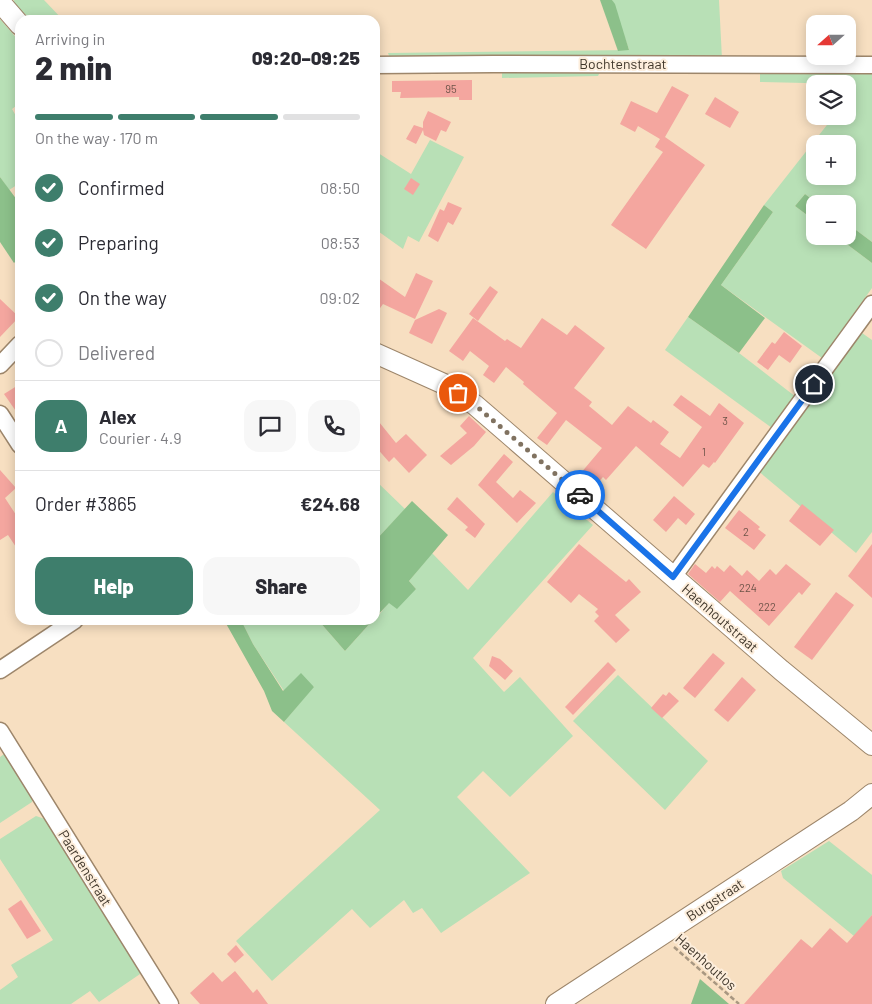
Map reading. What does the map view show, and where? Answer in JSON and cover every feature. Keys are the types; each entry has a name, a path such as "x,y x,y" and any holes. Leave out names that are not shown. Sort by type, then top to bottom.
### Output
{"street":[{"path":"0,2 15,19"},
{"name":"Bochtenstraat","path":"380,65 872,65"},
{"path":"673,577 872,304"},
{"path":"0,365 15,349"},
{"name":"Haenhoutstraat","path":"380,354 435,380 475,405 802,688 872,744"},
{"path":"0,414 15,437"},
{"path":"0,670 68,625"},
{"name":"Paardenstraat","path":"0,731 170,1004"},
{"name":"Burgstraat","path":"556,1004 851,811 872,794"}],"path":[{"name":"Haenhoutlos","path":"661,935 739,1004"}],"green space":[{"path":"14,0 44,0 58,15 26,15 14,3"},
{"path":"600,0 612,0 615,4 629,50 618,51"},
{"path":"612,0 719,0 722,59 391,61 388,53 629,50"},
{"path":"0,19 15,36 15,107 12,109 15,114 15,186 9,190 0,177"},
{"path":"602,68 598,76 502,78 502,72"},
{"path":"872,70 872,242 856,230 856,195 805,194 795,206 806,214 806,245 848,245 872,263 872,288 822,358 721,285 773,212 764,205 806,152 806,185 856,185 856,135 819,135 827,125 856,125 856,75 806,75 806,83 760,82 760,72"},
{"path":"430,140 464,157 419,242 408,236 403,249 380,233 380,154 411,174"},
{"path":"0,177 15,197 14,263 0,242"},
{"path":"805,194 806,195 806,214 795,206"},
{"path":"764,205 773,212 721,285 765,318 739,353 688,317"},
{"path":"856,230 872,242 872,263 848,245 856,245"},
{"path":"688,317 796,397 772,428 665,350"},
{"path":"862,333 872,340 872,532 856,553 757,470"},
{"path":"380,485 405,509 380,536"},
{"path":"553,492 593,525 473,658 504,692 520,677 573,736 510,797 483,771 457,797 530,873 441,933 422,908 413,913 404,900 370,928 352,909 272,981 236,941 380,810 284,722 314,686 284,691 253,644 244,625 322,625 345,651 368,625 380,625 380,614 389,602 416,589 409,581 432,553 468,590"},
{"path":"412,501 448,535 409,581 416,589 397,609 389,603 380,613 380,536"},
{"path":"227,625 244,625 253,644 283,691 301,673 314,687 284,722 272,711 264,691"},
{"path":"322,625 368,625 345,651"},
{"path":"618,675 708,761 665,810 573,721"},
{"path":"7,752 33,796 32,802 0,823 0,757"},
{"path":"36,816 48,820 143,972 99,1002 90,991 71,1004 0,1004 0,990 18,977 11,965 53,940 0,859 0,839"},
{"path":"829,841 872,875 872,915 854,936 783,878 781,871"},
{"path":"700,979 729,1004 691,1004"}],"building":[{"path":"472,80 472,100 459,100 459,97 400,98 401,92 392,92 392,81"},
{"path":"672,86 689,95 665,137 705,165 646,249 611,225 663,152 655,147 660,139 638,126 635,132 620,124 631,101 657,113"},
{"path":"715,97 739,112 730,128 705,114"},
{"path":"428,111 451,122 446,132 441,130 436,141 424,135 423,130 416,144 406,139 414,125 423,128 423,122"},
{"path":"411,178 420,184 413,195 404,189"},
{"path":"448,202 462,208 453,225 448,222 438,242 428,236 440,209 444,211"},
{"path":"416,273 433,281 415,319 383,304 380,308 380,280 405,297"},
{"path":"490,286 498,292 478,321 469,314"},
{"path":"0,299 15,313 15,321 0,337"},
{"path":"439,309 447,313 432,344 409,333 415,320"},
{"path":"473,318 505,341 507,339 521,348 542,318 567,335 575,325 605,348 574,388 592,402 589,406 612,425 628,406 651,423 653,420 669,432 660,444 680,458 702,427 673,405 681,395 710,416 719,403 744,423 715,463 709,468 703,464 683,487 636,446 606,480 603,477 595,486 580,474 602,448 566,420 547,445 537,438 557,413 506,367 494,383 483,375 489,366 470,351 463,361 449,351"},
{"path":"784,332 802,346 790,363 779,355 768,370 757,362 772,342 775,344"},
{"path":"15,387 15,410 4,394"},
{"path":"469,416 486,432 474,446 451,465 440,456 467,433 460,426"},
{"path":"380,423 396,443 406,434 427,455 409,473 394,457 389,462 380,452"},
{"path":"504,454 513,462 496,482 513,498 520,490 536,503 517,523 478,485"},
{"path":"0,470 15,487 5,498 15,513 15,546 8,535 0,540"},
{"path":"674,496 695,514 686,525 678,518 666,532 653,520"},
{"path":"457,497 485,524 475,538 465,530 468,527 447,509"},
{"path":"802,504 834,530 820,546 789,521"},
{"path":"739,510 760,527 758,529 766,535 754,550 725,528"},
{"path":"579,544 626,582 629,579 641,592 615,615 630,630 616,643 594,621 599,616 595,612 598,609 579,594 571,603 547,582"},
{"path":"872,544 872,598 848,576"},
{"path":"695,564 706,573 712,566 715,569 717,566 724,572 730,565 742,576 747,570 759,581 770,569 776,575 786,564 811,584 802,595 799,592 769,626 730,591 720,602 688,574"},
{"path":"836,592 854,605 812,660 794,647"},
{"path":"713,653 725,663 695,698 683,688"},
{"path":"492,656 500,659 513,671 505,680 489,666"},
{"path":"608,662 616,670 573,715 565,707"},
{"path":"742,677 756,690 728,722 714,710"},
{"path":"669,692 679,701 662,718 651,708 663,694 666,696"},
{"path":"21,900 41,931 27,939 8,909"},
{"path":"872,915 872,1004 744,1004 801,939 812,948 830,928 847,943"},
{"path":"236,945 244,955 235,963 227,954"},
{"path":"235,971 253,993 257,989 268,1004 200,1004 190,993 213,972 222,982"}],"way so far":[{"path":"458,393 475,405 580,495"}],"route":[{"path":"580,495 673,577 814,384"}]}
